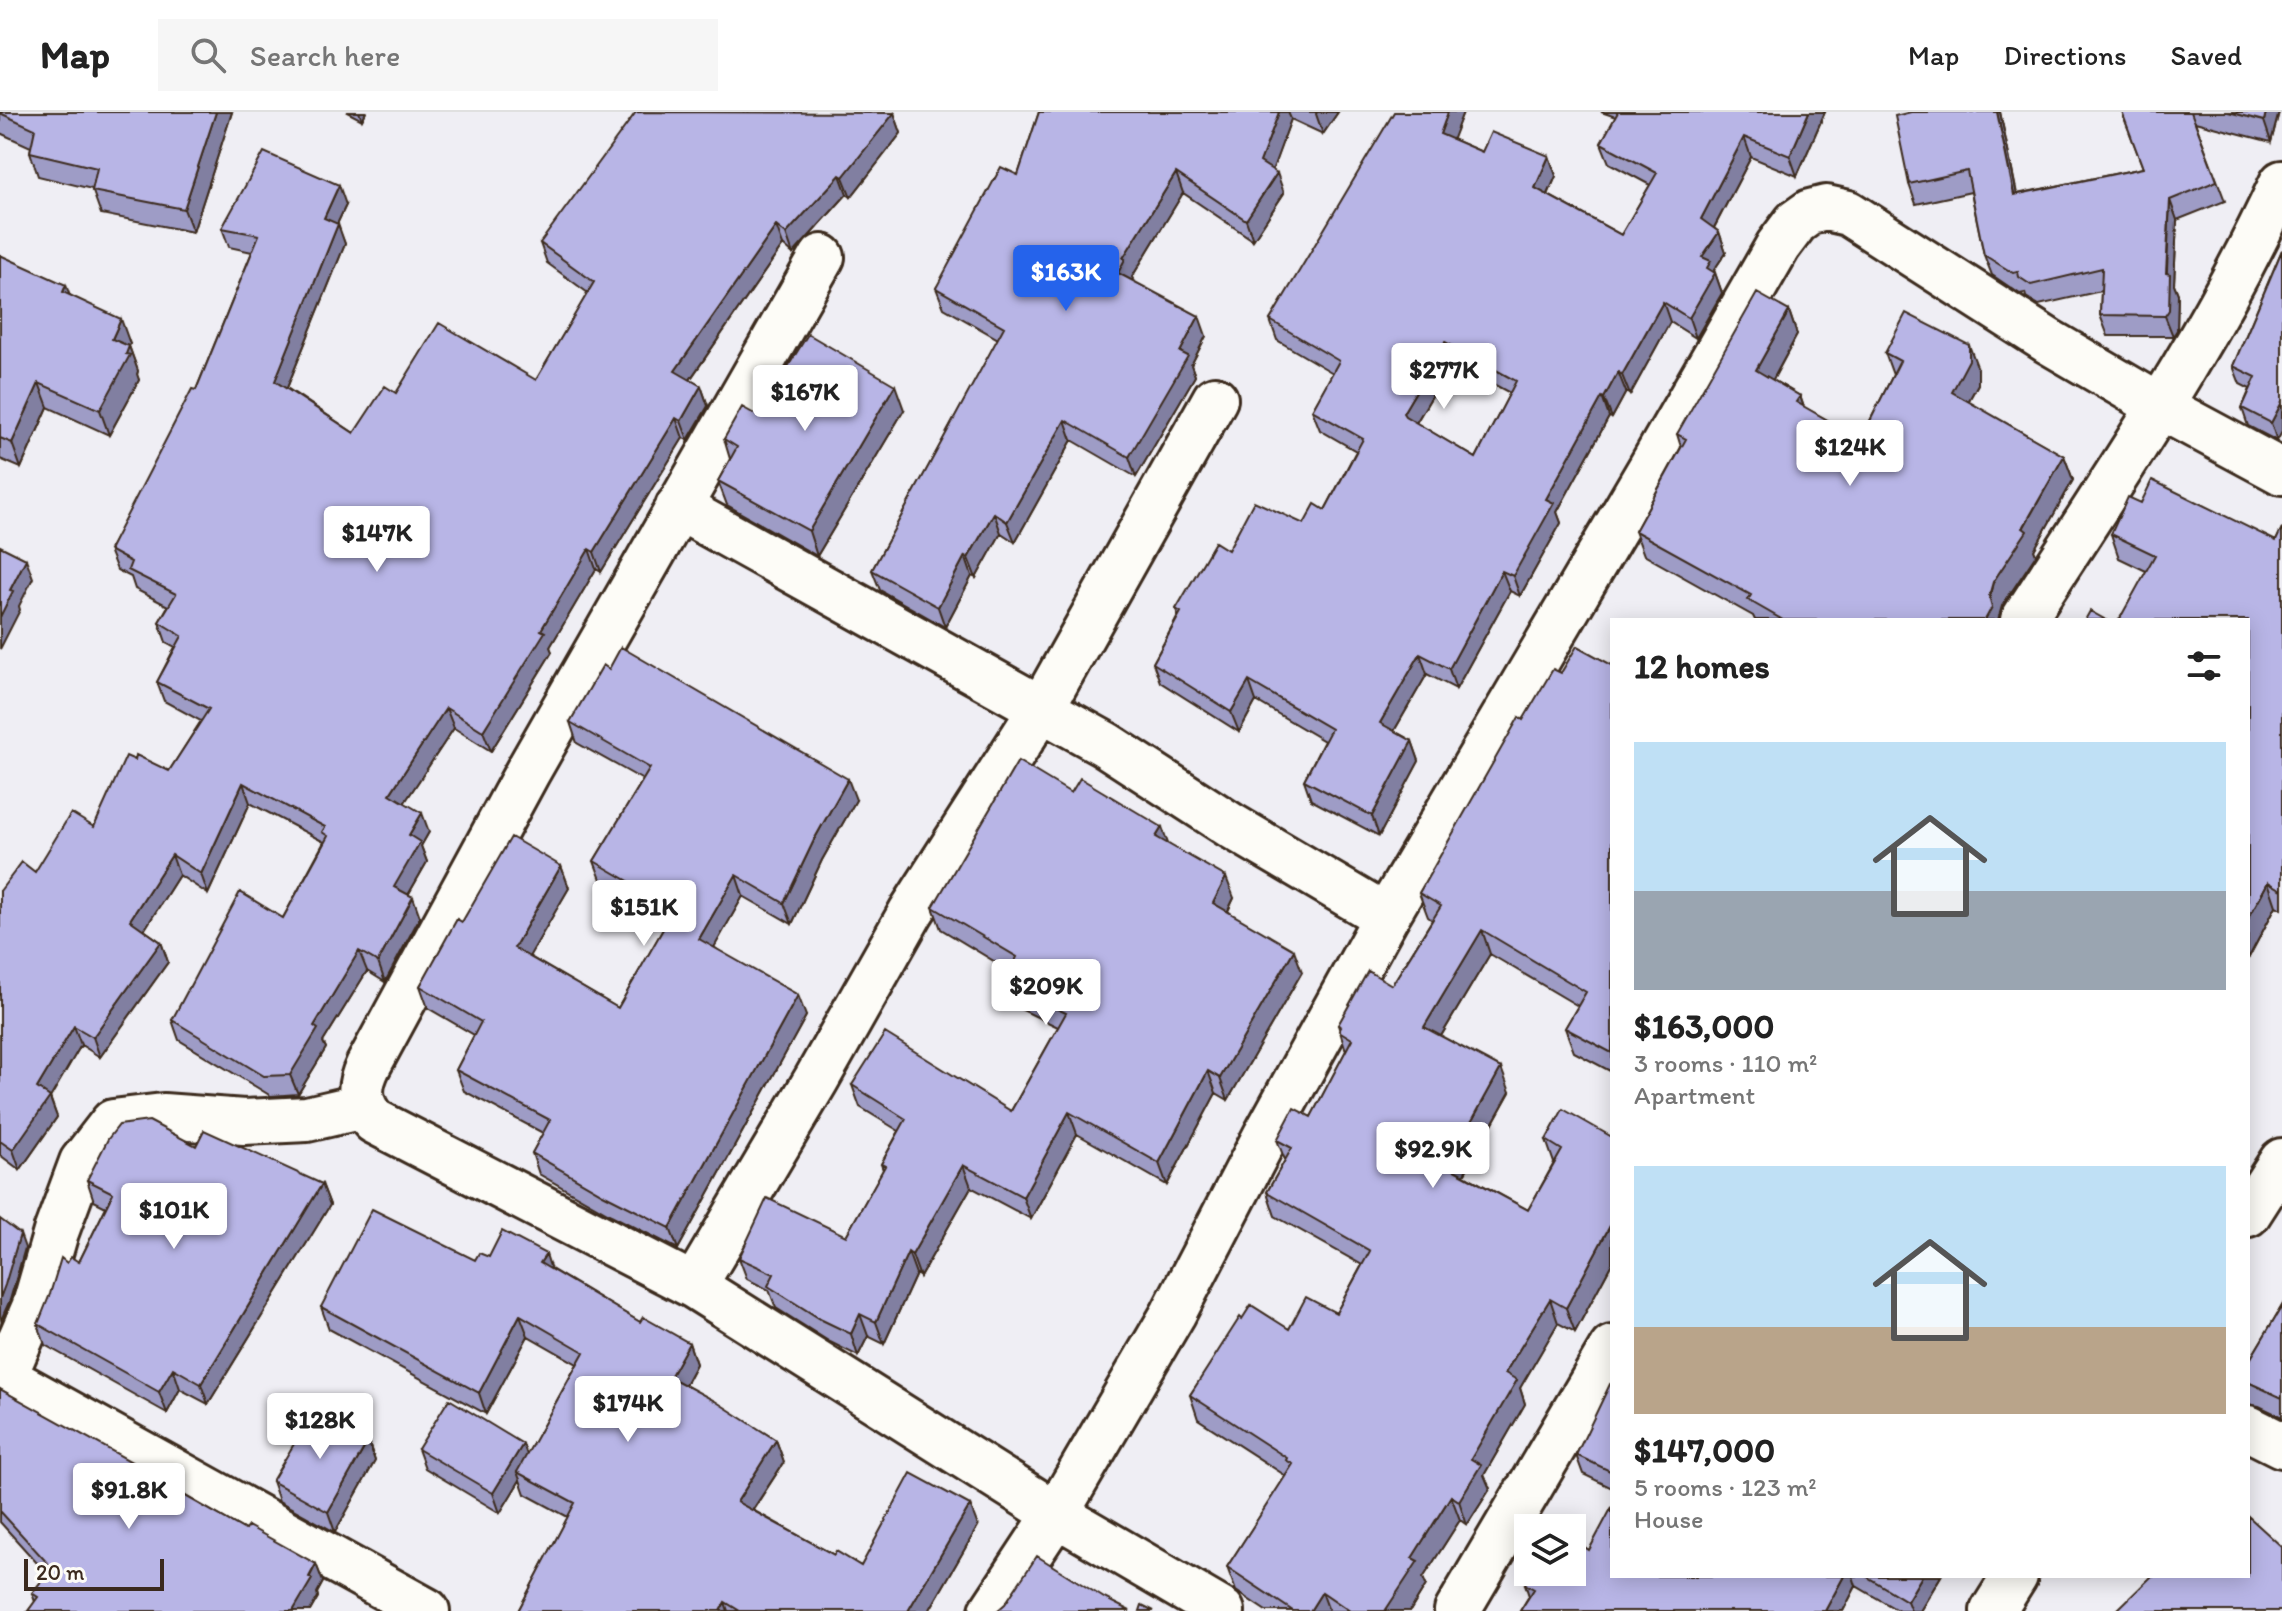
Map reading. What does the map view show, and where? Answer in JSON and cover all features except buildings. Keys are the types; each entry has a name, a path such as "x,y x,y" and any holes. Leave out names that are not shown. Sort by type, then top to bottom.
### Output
{"street":[{"path":"2024,618 2161,407 2236,278 2282,183"},
{"path":"992,1611 1056,1514 1173,1314 1266,1135 1386,917 1763,271 1790,228 1801,217 1826,208 1848,213 2048,341 2282,472"},
{"path":"822,257 528,771 368,1066 361,1087 363,1106 374,1121 694,1286 1056,1514 1222,1611"},
{"path":"694,1286 911,912 1041,709 1215,399"},
{"path":"678,507 1105,744 1230,825 1386,917"},
{"path":"363,1106 307,1119 244,1122 163,1116 113,1122 82,1162 56,1232 34,1308 2,1376 427,1611"},
{"path":"2250,1211 2282,1161"},
{"path":"1457,1611 1610,1351"},
{"path":"2250,1429 2282,1445"},
{"path":"1993,1611 2014,1578"}]}
